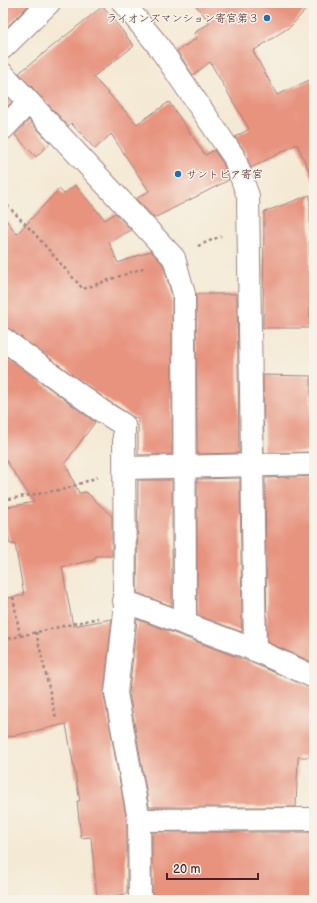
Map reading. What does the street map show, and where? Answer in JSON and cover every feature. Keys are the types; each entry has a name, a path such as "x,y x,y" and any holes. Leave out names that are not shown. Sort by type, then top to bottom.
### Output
{"street":[{"path":"3,48 49,3"},
{"path":"123,3 157,44 234,157 248,196 255,650"},
{"path":"3,74 28,103 174,258 184,294 185,624"},
{"path":"3,130 28,103"},
{"path":"3,339 100,410 124,425 124,607 116,692 139,820 140,900"},
{"path":"125,468 314,464"},
{"path":"124,607 185,624 255,650 314,677"},
{"path":"139,820 314,819"}],"path":[{"path":"3,201 33,232 82,289 174,258 248,223"},
{"path":"3,500 65,489 125,468"},
{"path":"13,597 20,636"},
{"path":"3,640 124,607"},
{"path":"36,632 56,718"}],"building":[{"path":"3,3 31,3 3,31"},
{"path":"194,3 312,3 291,26 253,51 277,95 314,78 314,182 297,144 251,168 244,150 235,137 249,129 210,62 193,75 177,51 197,38 194,33 210,23"},
{"path":"103,6 134,46 93,77 137,124 169,102 205,155 214,150 223,163 229,180 154,218 136,199 149,191 111,134 95,149 71,123 68,126 19,73"},
{"path":"3,92 12,102 3,111"},
{"path":"29,120 50,143 36,157 15,135"},
{"path":"75,185 105,220 115,213 131,230 109,242 118,263 151,251 163,264 172,296 172,454 138,455 138,418 133,417 107,400 10,329 3,327 3,216 17,234 59,189 64,194"},
{"path":"310,195 310,328 263,328 264,212"},
{"path":"196,294 237,294 239,453 197,454"},
{"path":"3,354 95,422 65,463 79,493 86,492 112,516 112,556 96,556 94,560 62,567 73,626 112,619 104,695 127,821 127,894 97,898 91,837 81,838 77,801 80,801 66,724 3,738 3,599 24,595 15,544 10,544 3,508 34,502 3,456"},
{"path":"263,375 311,376 311,415 314,415 314,452 264,453"},
{"path":"314,476 312,575 314,663 267,642 265,478"},
{"path":"240,478 242,632 197,615 197,479"},
{"path":"138,480 172,480 172,606 137,593"},
{"path":"137,619 250,662 314,689 314,757 298,757 296,807 149,807 129,693"},
{"path":"152,832 314,832 314,900 152,900"}],"place":[{"name":"ライオンズマンション寄宮第３","path":"267,18"},
{"name":"サントピア寄宮","path":"178,174"}]}
